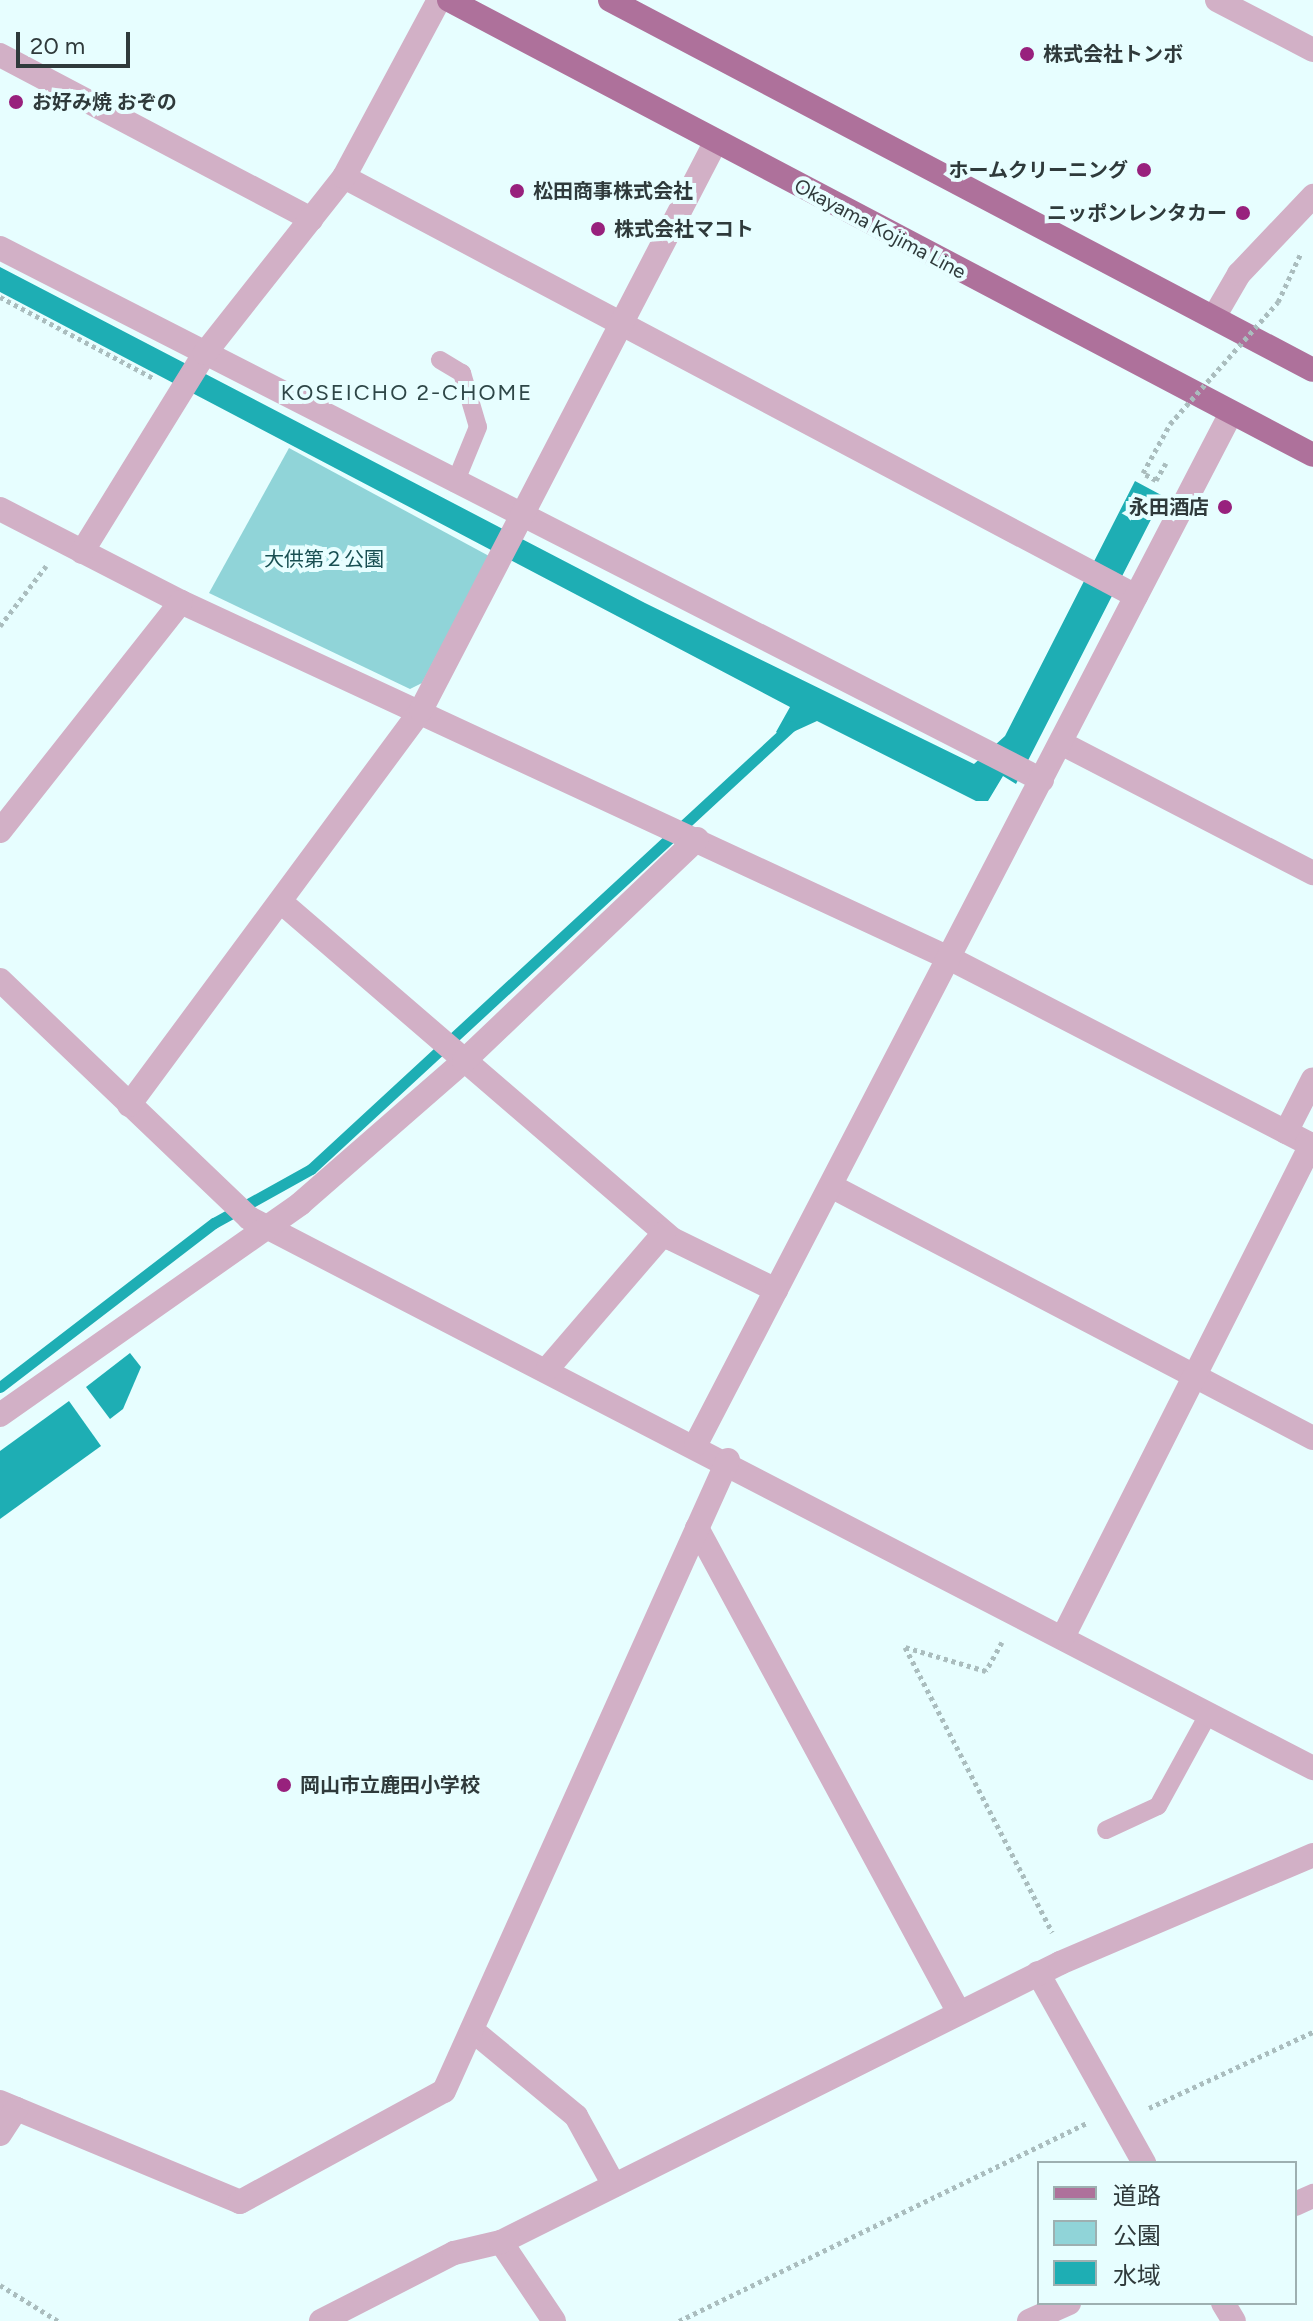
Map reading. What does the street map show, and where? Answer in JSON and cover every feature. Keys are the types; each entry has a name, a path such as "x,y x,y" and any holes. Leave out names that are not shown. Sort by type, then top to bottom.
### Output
{"main road":[{"name":"Okayama Kojima Line","path":"449,0 715,143 1313,455"},
{"path":"610,0 1313,370"}],"street":[{"path":"73,547 181,392 201,358 344,177 439,0"},
{"path":"1217,0 1313,50"},
{"path":"0,55 311,219"},
{"path":"129,1105 421,710 715,143"},
{"path":"344,177 1128,592"},
{"path":"1214,317 1239,274 1313,196"},
{"path":"0,248 201,358 455,483 518,523 1033,775"},
{"path":"696,1444 949,958 1033,775 1061,743 1128,592 1231,413"},
{"path":"0,509 181,602 421,710 949,958 1312,1145 1064,1635"},
{"path":"0,831 181,602"},
{"path":"1061,743 1313,873"},
{"path":"0,1415 256,1221 300,1204 451,1051 692,837"},
{"path":"281,902 664,1233 776,1290"},
{"path":"0,981 223,1197 256,1221 728,1460 1313,1768"},
{"path":"1286,1132 1313,1079"},
{"path":"831,1186 1313,1438"},
{"path":"548,1368 664,1233"},
{"path":"0,2134 8,2106 240,2202 444,2091 728,1460"},
{"path":"697,1528 958,2011"},
{"path":"321,2321 454,2253 501,2242 1038,1973 1313,1855"},
{"path":"1038,1973 1143,2161"},
{"path":"472,2030 576,2116 614,2185"},
{"path":"501,2242 554,2321"},
{"path":"1029,2321 1065,2305"}],"lane":[{"path":"440,360 462,373 478,427 455,483"},
{"path":"1106,1830 1158,1806 1209,1713"}],"path":[{"path":"1159,475 1156,480 1143,473 1170,424 1278,302 1303,259"},
{"path":"0,297 181,392"},
{"path":"0,626 73,547"},
{"path":"1008,1631 986,1671 905,1647 1055,1937"},
{"path":"1144,2110 1313,2032"},
{"path":"679,2321 1090,2121"},
{"path":"0,2285 58,2321"}],"green space":[{"name":"大供第２公園","path":"289,448 489,556 422,683 410,689 209,593"}],"water":[{"path":"0,267 645,603 974,764 1005,736 1135,481 1163,496 1016,784 1003,776 988,801 976,801 817,721 782,737 776,732 790,707 0,292"},
{"path":"130,1353 141,1367 123,1409 110,1419 86,1387"},
{"path":"69,1401 101,1446 0,1519 0,1451"}],"waterway":[{"path":"0,1387 214,1223 311,1169 791,726"}],"place":[{"name":"株式会社トンボ","path":"1027,54"},
{"name":"お好み焼 おぞの","path":"16,102"},
{"name":"ホームクリーニング","path":"1144,170"},
{"name":"松田商事株式会社","path":"517,191"},
{"name":"ニッポンレンタカー","path":"1243,213"},
{"name":"株式会社マコト","path":"598,229"},
{"name":"永田酒店","path":"1225,507"},
{"name":"岡山市立鹿田小学校","path":"284,1785"}],"district":[{"name":"KOSEICHO 2-CHOME","path":"407,393"}]}
